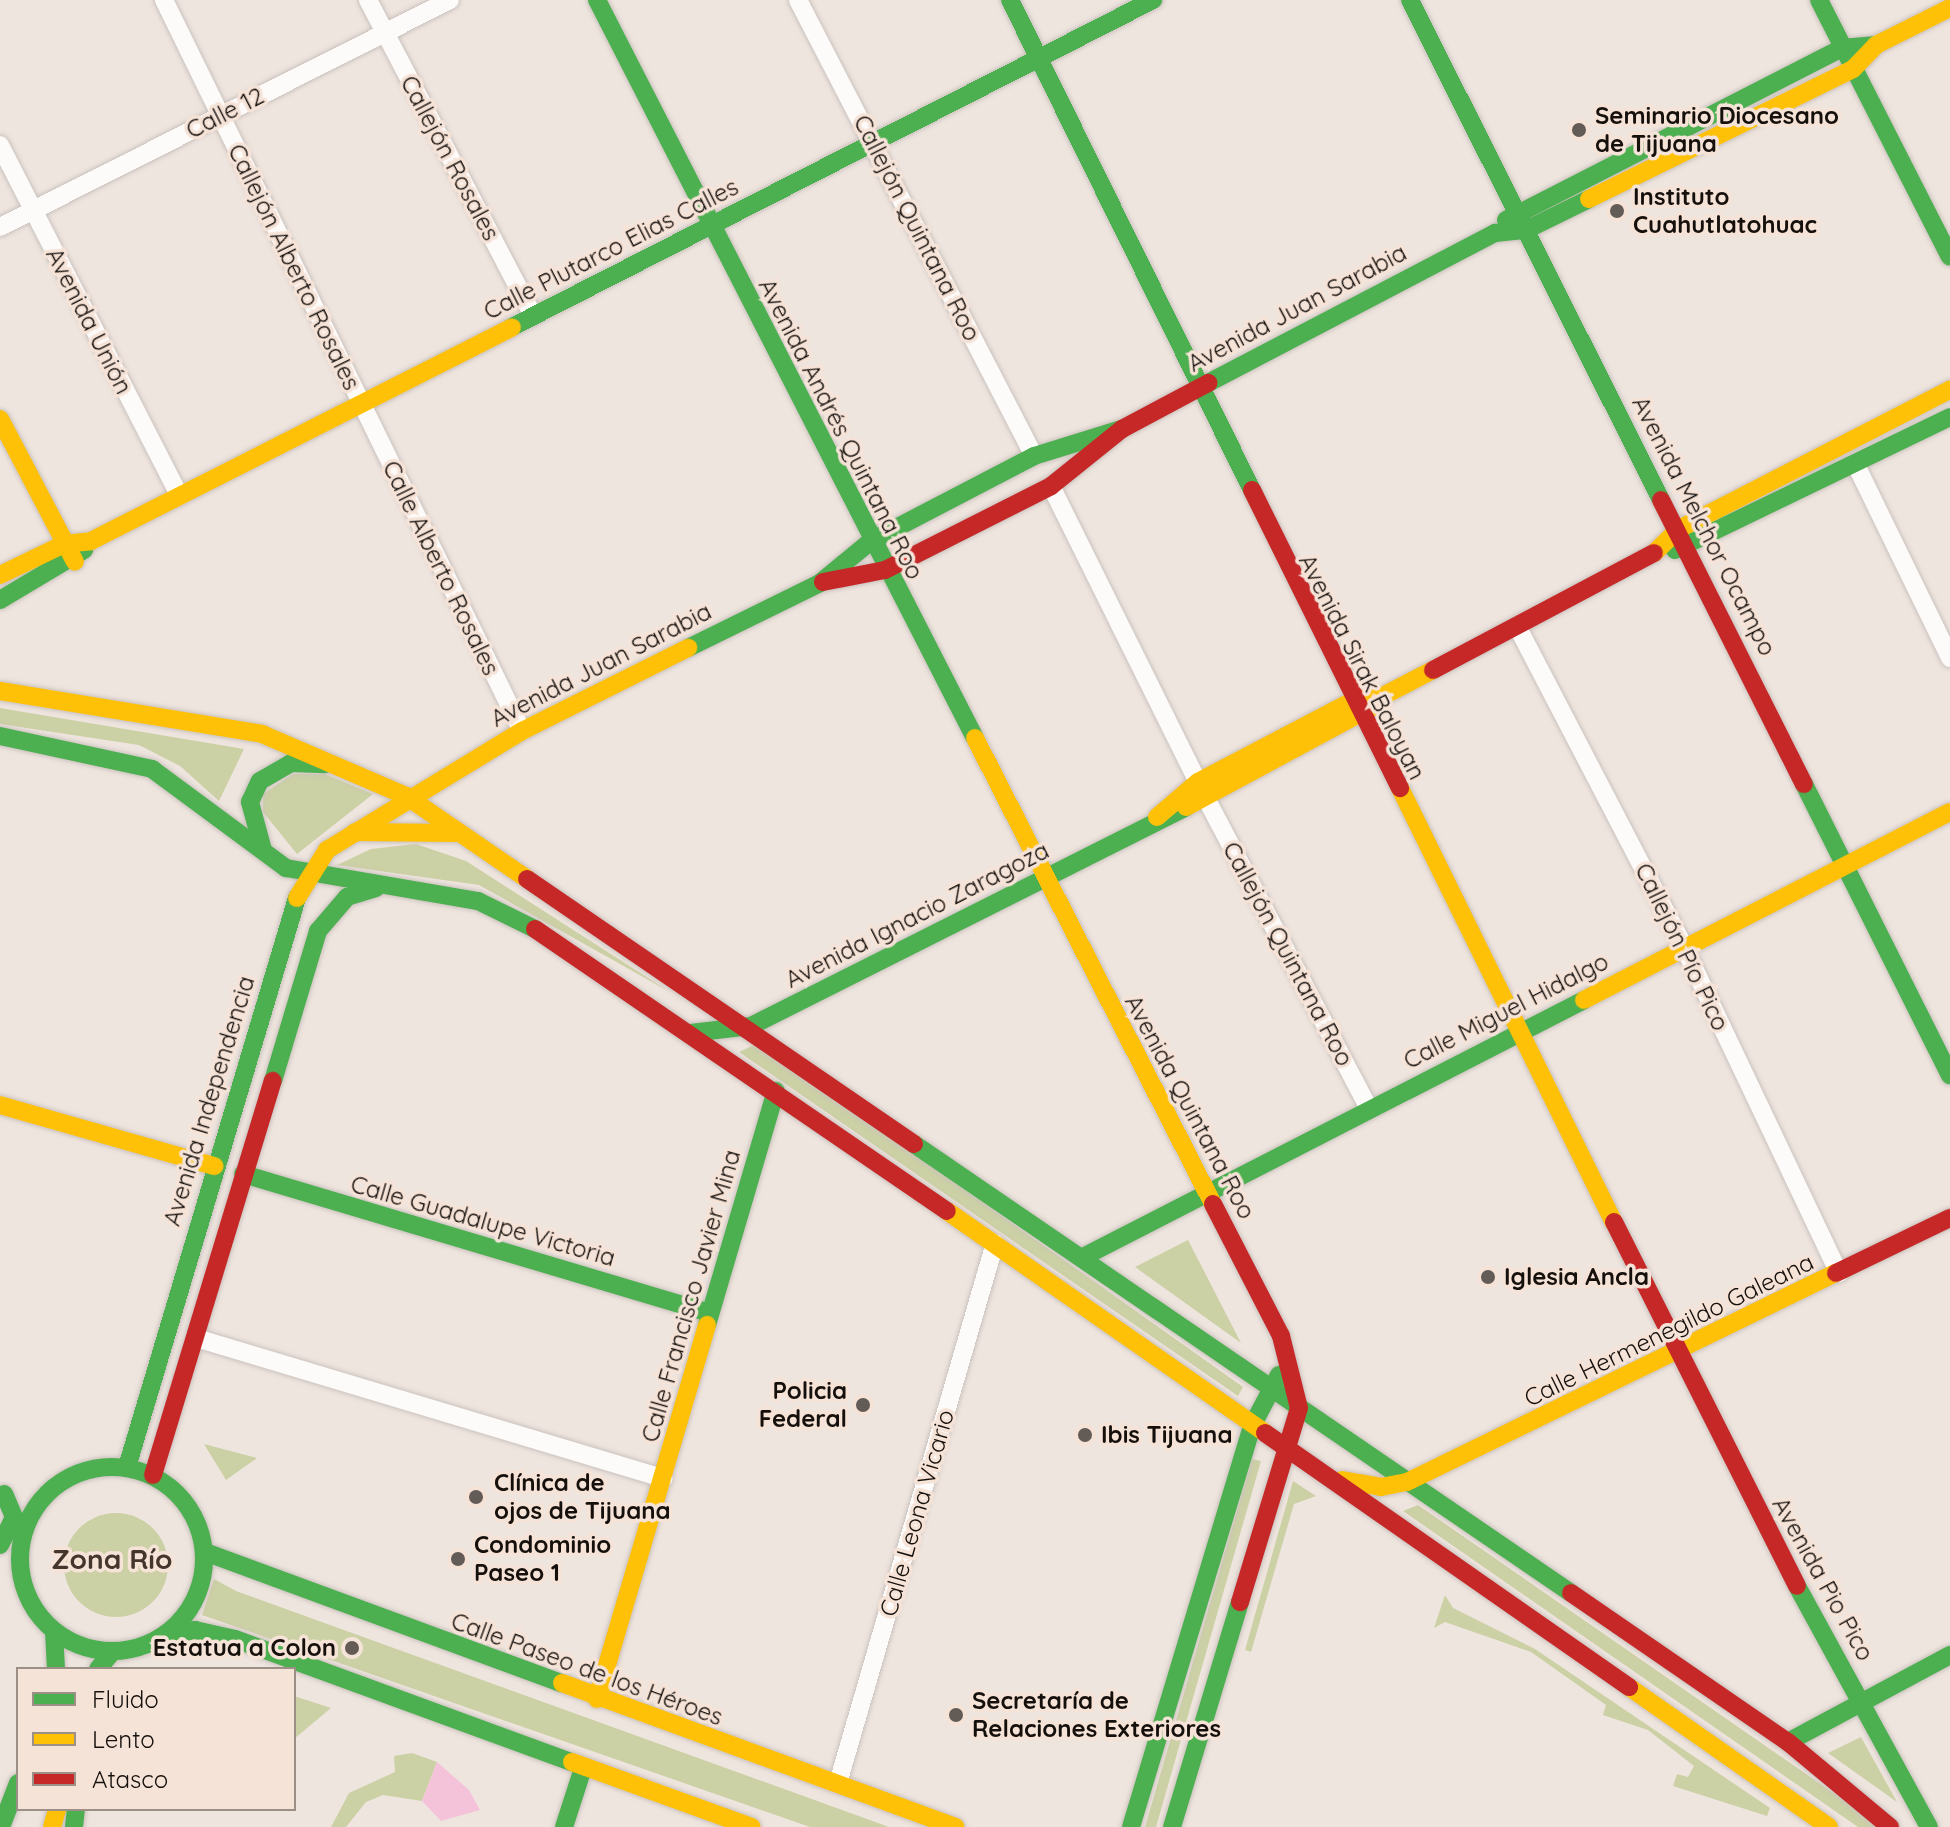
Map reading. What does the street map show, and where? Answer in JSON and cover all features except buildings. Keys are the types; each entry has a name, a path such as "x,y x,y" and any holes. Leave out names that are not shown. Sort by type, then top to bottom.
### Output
{"main road":[{"name":"Avenida Andrés Quintana Roo","path":"597,0 1044,879"},
{"name":"Avenida Sirak Baloyan","path":"1010,0 1196,388 1679,1353"},
{"name":"Calle Plutarco Elias Calles","path":"0,575 64,544 91,541 1153,0"},
{"name":"Avenida Melchor Ocampo","path":"1410,0 1690,548 1950,1076"},
{"path":"1819,0 1950,257"},
{"name":"Avenida Juan Sarabia","path":"1495,233 1526,230 1853,69 1876,45 1950,8"},
{"name":"Avenida Juan Sarabia","path":"820,583 885,570 1051,486 1122,429 1495,233 1516,209 1842,48 1876,45"},
{"name":"Avenida Ignacio Zaragoza","path":"1157,817 1198,782 1352,701 1381,697 1655,553 1679,529 1950,390"},
{"name":"Avenida Ignacio Zaragoza","path":"1655,553 1690,548 1950,417"},
{"name":"Avenida Juan Sarabia","path":"406,796 522,731 820,583 871,541 1034,456 1122,429"},
{"path":"3,430 75,562"},
{"name":"Calle Plutarco Elias Calles","path":"0,600 75,562 91,541"},
{"path":"0,681 50,698"},
{"path":"0,691 262,734 360,770 406,796 751,1026 1085,1256 1271,1389 1788,1742 1890,1827"},
{"name":"Avenida Ignacio Zaragoza","path":"691,1033 751,1026 1044,879 1157,817 1207,800 1361,720 1381,697"},
{"path":"0,736 152,769 264,851 307,874 379,887 443,893 505,911 776,1091 1252,1426 1335,1478 1829,1827"},
{"path":"264,851 250,802 272,770 313,761 360,770"},
{"name":"Avenida Independencia","path":"127,1467 214,1166 307,874 347,833 406,796"},
{"name":"Calle Miguel Hidalgo","path":"1085,1256 1950,812"},
{"path":"347,833 459,833"},
{"name":"Avenida Quintana Roo","path":"1044,879 1208,1194 1288,1360 1299,1408"},
{"path":"153,1475 318,931 347,897 379,887"},
{"name":"Calle Francisco Javier Mina","path":"597,1699 776,1091"},
{"path":"0,1105 214,1166"},
{"name":"Calle Guadalupe Victoria","path":"243,1174 710,1313"},
{"name":"Calle Hermenegildo Galeana","path":"1407,1482 1679,1353 1950,1218"},
{"name":"Avenida Pio Pico","path":"1679,1353 1929,1827"},
{"path":"1131,1827 1252,1426 1288,1360"},
{"path":"1172,1827 1282,1446 1299,1408"},
{"path":"22,1581 23,1535 45,1495 82,1471 127,1467 153,1475 183,1499 205,1552 195,1600 162,1637"},
{"path":"1335,1478 1381,1487 1407,1482"},
{"path":"0,1545 14,1517 2,1493 45,1495"},
{"name":"Calle Paseo de los Héroes","path":"205,1552 597,1699 955,1827"},
{"path":"0,1566 22,1581 54,1631 56,1667"},
{"path":"100,1667 113,1651 195,1630 235,1639 752,1827"},
{"path":"54,1631 113,1651"},
{"path":"1788,1742 1950,1655"},
{"path":"564,1827 583,1768"},
{"path":"1,1827 16,1788"}],"street":[{"name":"Callejón Alberto Rosales","path":"164,0 361,404"},
{"name":"Callejón Rosales","path":"368,0 533,316"},
{"name":"Calle 12","path":"0,227 450,0"},
{"name":"Callejón Quintana Roo","path":"798,0 875,142 1034,456"},
{"name":"Avenida Unión","path":"0,145 180,496"},
{"name":"Calle Alberto Rosales","path":"361,404 522,731"},
{"path":"1856,465 1950,658"},
{"path":"1051,486 1198,782"},
{"name":"Callejón Pío Pico","path":"1517,626 1684,947 1839,1273"},
{"name":"Callejón Quintana Roo","path":"1207,800 1369,1108"},
{"name":"Calle Leona Vicario","path":"838,1783 995,1243"},
{"path":"196,1338 663,1478"}],"green space":[{"path":"0,708 244,749 219,801 180,766 139,745 0,724"},
{"path":"293,774 325,774 373,794 297,854 263,812 263,794"},
{"path":"416,844 466,861 670,992 479,885 337,865 371,849"},
{"path":"758,1043 1243,1387 1238,1396 739,1052"},
{"path":"1188,1240 1241,1343 1135,1267"},
{"path":"204,1444 257,1458 226,1480"},
{"path":"1252,1459 1261,1461 1156,1827 1145,1827"},
{"path":"1293,1481 1316,1496 1294,1504 1251,1652 1245,1650"},
{"path":"1418,1505 1879,1827 1858,1827 1403,1511"},
{"path":"116,1513 136,1517 153,1528 164,1545 168,1565 164,1585 153,1602 136,1613 116,1617 96,1613 79,1602 68,1585 64,1565 68,1545 79,1528 96,1517"},
{"path":"214,1579 236,1591 889,1827 810,1827 202,1615"},
{"path":"1445,1595 1453,1608 1535,1649 1770,1808 1767,1816 1673,1786 1677,1774 1688,1777 1694,1766 1648,1730 1603,1715 1606,1705 1531,1652 1445,1622 1434,1628"},
{"path":"296,1697 331,1708 296,1737"},
{"path":"1861,1737 1897,1802 1828,1753"},
{"path":"412,1753 437,1762 422,1801 383,1795 366,1802 346,1827 331,1827 349,1793 395,1772 394,1756"}],"shaded area":[{"path":"437,1762 469,1790 480,1810 441,1821 422,1801"}],"traffic: fast":[{"path":"597,0 975,738"},
{"path":"1010,0 1252,490"},
{"path":"512,327 1153,0"},
{"path":"1410,0 1661,500"},
{"path":"1819,0 1950,257"},
{"path":"1506,220 1842,48 1876,45"},
{"path":"1208,383 1495,233 1526,230 1589,199"},
{"path":"1675,550 1950,417"},
{"path":"688,648 820,583 871,541 1034,456 1122,429"},
{"path":"0,600 84,550"},
{"path":"0,736 152,769 286,868 478,901 535,929"},
{"path":"263,850 250,802 260,781 291,763 325,764"},
{"path":"1804,784 1950,1076"},
{"path":"691,1033 751,1026 1186,807"},
{"path":"273,1081 318,931 347,897 376,888"},
{"path":"127,1467 297,898"},
{"path":"1085,1256 1584,1000"},
{"path":"707,1325 776,1091"},
{"path":"914,1144 1571,1593"},
{"path":"243,1174 710,1313"},
{"path":"1131,1827 1252,1426 1279,1375"},
{"path":"112,1467 147,1474 177,1494 197,1524 204,1559 197,1594 177,1624 147,1644 112,1651 77,1644 47,1624 27,1594 20,1559 27,1524 47,1494 77,1474 112,1467"},
{"path":"0,1545 14,1517 4,1494"},
{"path":"205,1552 562,1683"},
{"path":"1797,1586 1929,1827"},
{"path":"1172,1827 1240,1602"},
{"path":"162,1637 195,1630 235,1639 572,1762"},
{"path":"54,1631 56,1667"},
{"path":"100,1667 113,1651"},
{"path":"1788,1742 1950,1655"},
{"path":"564,1827 583,1768"},
{"path":"1,1827 16,1788"},
{"path":"74,1827 76,1811"}],"traffic: slow":[{"path":"1589,199 1853,69 1876,45 1950,8"},
{"path":"0,575 64,544 91,541 512,327"},
{"path":"1654,553 1679,529 1950,390"},
{"path":"0,419 75,562"},
{"path":"297,898 327,850 522,731 688,648"},
{"path":"1157,817 1198,782 1352,701 1381,697 1433,670"},
{"path":"0,691 262,734 406,796 527,879"},
{"path":"1186,807 1372,707"},
{"path":"975,738 1213,1204"},
{"path":"1400,788 1614,1222"},
{"path":"1584,1000 1950,812"},
{"path":"355,832 455,833"},
{"path":"0,1105 214,1166"},
{"path":"947,1211 1265,1433"},
{"path":"1342,1480 1381,1487 1407,1482 1836,1273"},
{"path":"597,1699 707,1325"},
{"path":"562,1683 955,1827"},
{"path":"1629,1687 1829,1827"},
{"path":"572,1762 752,1827"},
{"path":"52,1827 56,1811"}],"traffic: jam":[{"path":"823,582 885,570 1051,486 1122,429 1208,383"},
{"path":"1252,490 1400,788"},
{"path":"1661,500 1804,784"},
{"path":"1433,670 1654,553"},
{"path":"527,879 914,1144"},
{"path":"535,929 947,1211"},
{"path":"153,1475 273,1081"},
{"path":"1213,1204 1281,1336 1299,1408 1240,1602"},
{"path":"1836,1273 1950,1218"},
{"path":"1614,1222 1797,1586"},
{"path":"1265,1433 1629,1687"},
{"path":"1571,1593 1788,1742 1890,1827"}],"place":[{"name":"Seminario Diocesano de Tijuana","path":"1579,130"},
{"name":"Instituto Cuahutlatohuac","path":"1617,211"},
{"name":"Iglesia Ancla","path":"1488,1277"},
{"name":"Policia Federal","path":"863,1405"},
{"name":"Ibis Tijuana","path":"1085,1435"},
{"name":"Clínica de ojos de Tijuana","path":"476,1497"},
{"name":"Condominio Paseo 1","path":"458,1559"},
{"name":"Estatua a Colon","path":"352,1648"},
{"name":"Secretaría de Relaciones Exteriores","path":"956,1715"}],"district":[{"name":"Zona Río","path":"112,1559"}]}
